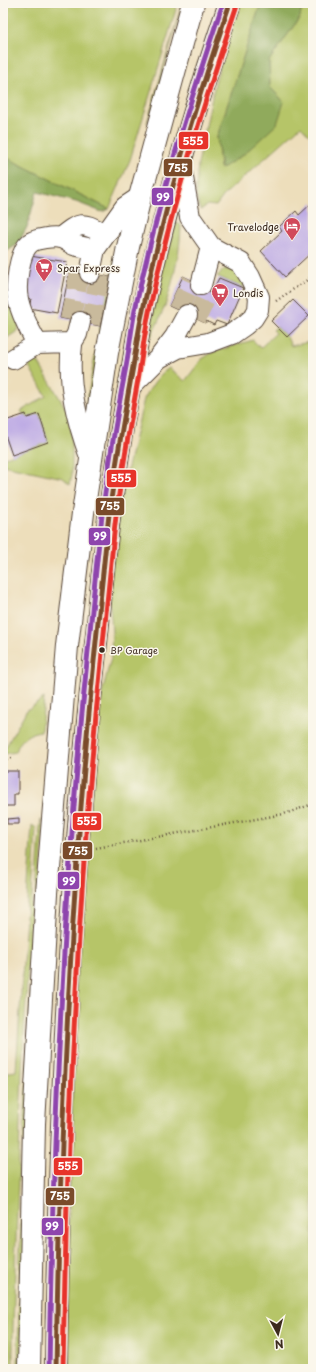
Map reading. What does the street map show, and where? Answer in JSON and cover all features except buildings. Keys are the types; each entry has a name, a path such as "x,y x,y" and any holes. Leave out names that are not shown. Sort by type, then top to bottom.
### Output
{"highway":[{"path":"29,1369 34,1124 47,893 67,646 90,457 107,353 128,247 140,197 193,3"},
{"path":"56,1369 60,1174 66,1025 77,848 92,668 113,485 144,306 168,206 212,56 230,3"}],"lane":[{"path":"129,388 159,358 178,348 208,343 232,334 249,322 258,310 259,297 242,263 211,245 190,217 180,161"},
{"path":"90,273 101,241 125,207 140,197"},
{"path":"37,344 20,308 17,297 20,263 25,250 30,243 42,239 60,238 75,245 101,241"},
{"path":"201,285 211,245"},
{"path":"159,358 166,331 187,315 178,348"},
{"path":"13,359 37,344 78,329 70,372 74,402 81,433 90,457"}],"path":[{"path":"258,310 280,299 313,276"},
{"path":"3,759 14,758"},
{"path":"92,848 99,848 284,814 313,804"}],"green space":[{"path":"3,3 178,3 130,160 109,209 3,156"},
{"path":"182,3 155,102 147,123"},
{"path":"238,3 261,3 217,137 220,168 284,102 270,87 269,61 300,17 302,3 313,3 313,139 301,126 225,194 216,206 207,205 201,210 197,200 196,188 198,164 215,83"},
{"path":"261,3 302,3 300,17 269,61 270,87 284,102 277,124 243,155 221,169 217,137"},
{"path":"3,156 109,209 102,212 76,202 37,192 27,227 18,244 3,254"},
{"path":"179,223 181,226 172,284 161,316 151,337 149,335 161,266 173,225"},
{"path":"120,233 123,234 88,407 86,407 99,332"},
{"path":"225,269 238,271 245,282 243,288 217,276"},
{"path":"3,285 8,289 19,326 16,332 7,338 4,329 6,315 3,307"},
{"path":"277,327 287,337 291,346 313,341 313,1369 64,1369 76,980 97,712 111,658 112,632 109,593 121,497 144,399 158,378 169,368 185,381 202,359 213,352 253,340 260,348 276,333 273,330"},
{"path":"34,360 38,362 68,412 72,445 72,475 70,484 63,478 3,465 3,458 48,442 39,414 27,418 26,414 24,415 21,411 46,396 29,366"},
{"path":"44,698 41,731 32,733 25,737 19,744 16,752 3,754 26,711"},
{"path":"41,819 43,829 21,1369 18,1369 20,1233 29,1030"},
{"path":"32,825 36,828 22,1069 13,1326 13,1369 3,1369 3,1073 16,1071"}],"tunnel":[{"path":"70,320 80,271"},
{"path":"90,324 100,275"},
{"path":"178,310 192,280"},
{"path":"196,319 210,289"}],"transit line":[{"name":"99","path":"49,1369 56,1103 65,926 79,749 102,516 112,444 134,318 153,232 174,155 223,3"},
{"name":"755","path":"56,1369 63,1104 72,926 78,838 110,504 140,326 151,271 182,155 230,3"},
{"name":"555","path":"63,1369 70,1104 79,927 93,751 117,505 146,327 167,234 188,157 237,5"}],"place":[{"name":"Travelodge","path":"292,241"},
{"name":"Spar Express","path":"44,282"},
{"name":"Londis","path":"220,307"},
{"name":"BP Garage","path":"102,650"}]}
